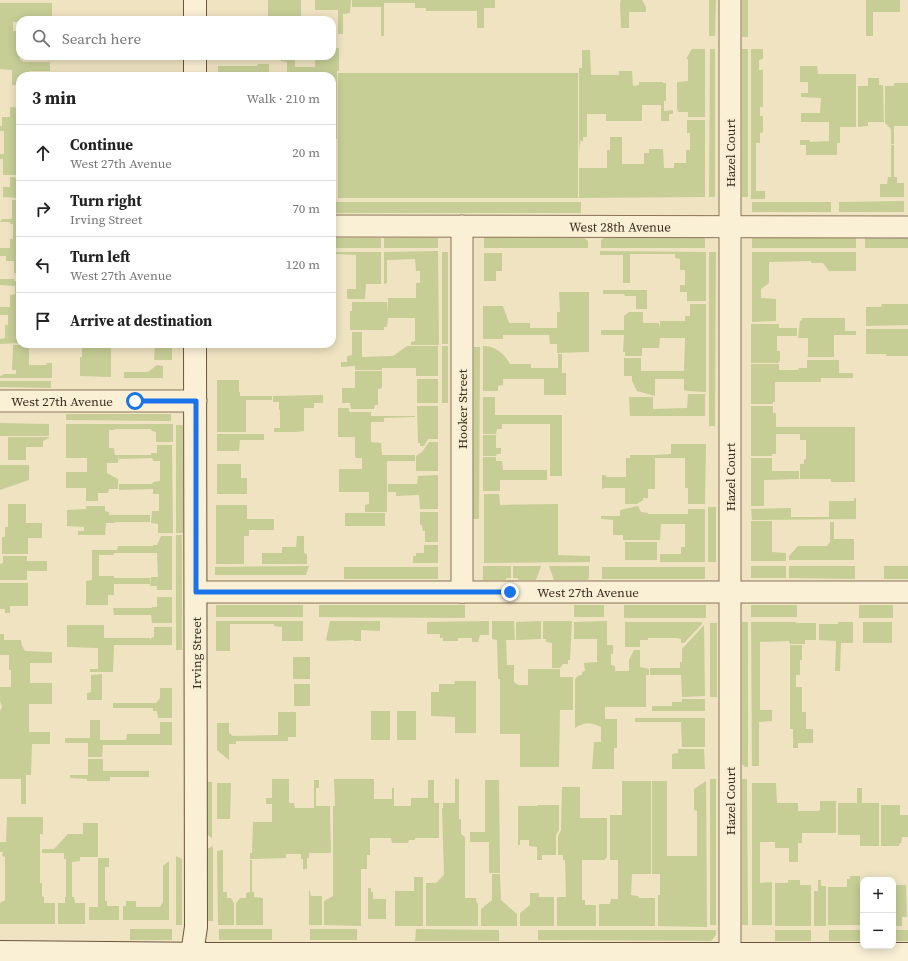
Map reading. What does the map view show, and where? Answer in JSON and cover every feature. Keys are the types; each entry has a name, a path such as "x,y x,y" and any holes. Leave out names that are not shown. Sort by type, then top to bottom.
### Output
{"street":[{"path":"195,0 195,16"},
{"name":"Hazel Court","path":"730,0 730,954"},
{"path":"195,60 195,72"},
{"name":"West 28th Avenue","path":"336,226 908,227"},
{"name":"Hooker Street","path":"462,226 462,592"},
{"name":"Irving Street","path":"191,957 196,927 195,348"},
{"name":"West 27th Avenue","path":"0,401 196,401"},
{"name":"West 27th Avenue","path":"196,592 908,592"},
{"path":"0,952 191,957 550,958 730,954 908,954"}],"green space":[{"path":"268,0 301,0 301,16 268,16"},
{"path":"315,0 351,0 350,13 343,14 343,34 338,34 338,10 315,10"},
{"path":"352,0 495,0 495,8 484,8 484,28 477,28 477,11 426,11 426,8 415,8 415,3 384,3 384,36 381,36 381,7 352,7"},
{"path":"621,0 642,0 646,7 646,12 629,12 629,28 621,28"},
{"path":"709,0 716,0 715,36 709,36"},
{"path":"742,0 748,0 748,37 742,37"},
{"path":"866,0 900,0 900,12 873,12 873,36 866,36"},
{"path":"0,3 52,3 52,16 16,16 16,22 13,22 13,31 16,31 16,60 22,60 23,62 50,62 50,71 16,72 16,85 12,85 12,70 0,69"},
{"path":"336,48 339,48 339,71 337,71 337,139 336,72 287,72 287,62 281,60 295,60 295,67 315,67 315,60 336,60"},
{"path":"692,49 705,49 705,117 688,117 688,112 678,112 677,108 677,82 688,81 688,59 686,59"},
{"path":"710,49 715,49 715,197 709,197"},
{"path":"742,49 748,49 748,197 742,197"},
{"path":"751,49 763,49 763,59 759,60 759,70 763,70 763,107 760,107 760,116 763,116 763,132 760,133 760,143 756,143 756,191 765,191 765,199 751,199"},
{"path":"582,50 590,50 591,75 619,75 619,71 632,71 633,86 639,85 639,82 666,83 666,101 664,101 664,111 673,110 673,114 669,114 669,121 661,121 661,105 642,105 642,121 606,121 606,114 587,114 587,137 583,137 583,141 580,141 579,155 579,68 582,68"},
{"path":"258,64 269,64 269,72 218,72 218,66 257,66"},
{"path":"800,66 817,66 818,74 856,74 856,127 840,127 840,143 837,143 837,155 806,155 806,145 800,145 800,140 810,140 810,142 829,141 829,122 801,122 801,113 820,113 821,98 801,97 801,93 808,93 808,82 800,82"},
{"path":"338,73 578,73 578,198 338,198"},
{"path":"868,78 879,78 879,85 883,85 884,122 868,122 868,126 858,127 858,86 868,86"},
{"path":"894,83 908,83 908,126 894,126 894,144 891,144 891,129 885,123 885,86 894,86"},
{"path":"10,107 16,108 16,175 3,175 3,159 0,159 0,154 4,154 4,131 0,131 0,126 2,126 2,117 10,117"},
{"path":"687,120 705,120 705,197 579,198 579,168 607,168 607,150 610,150 610,137 622,137 622,164 644,164 644,153 649,153 649,149 663,149 664,168 674,168 674,163 686,163 686,150 690,150 690,133 687,133"},
{"path":"891,145 894,145 894,177 897,177 897,183 904,183 904,197 880,197 880,184 887,184 888,177 891,177"},
{"path":"10,177 16,178 16,198 3,197 3,187 10,187"},
{"path":"12,200 16,200 16,273 14,273 14,261 6,261 6,256 0,256 0,248 10,248 10,239 13,239 13,224 10,224 10,222 0,222 2,219 12,219"},
{"path":"904,201 904,212 839,212 839,202"},
{"path":"336,202 581,202 581,213 336,213"},
{"path":"752,202 831,202 831,212 752,212"},
{"path":"484,237 584,238 588,241 588,248 484,248"},
{"path":"865,237 908,237 908,248 865,248"},
{"path":"336,238 381,238 381,248 336,248"},
{"path":"384,238 438,238 438,248 384,248"},
{"path":"604,238 705,238 705,248 601,248 601,240"},
{"path":"752,238 856,238 856,248 752,248"},
{"path":"438,251 439,345 411,345 411,342 415,341 415,318 388,318 387,327 384,327 384,330 350,330 350,311 352,311 352,302 387,302 388,313 388,298 416,298 416,283 420,283 420,271 416,271 415,259 387,260 387,283 384,284 384,252"},
{"path":"600,251 706,252 706,301 687,301 687,292 680,292 680,285 685,285 685,270 680,270 680,259 675,258 675,254 630,254 630,283 623,283 623,255 600,255"},
{"path":"336,252 381,252 381,284 366,284 365,299 347,299 347,289 356,289 356,255 336,254"},
{"path":"442,252 448,252 448,344 442,344"},
{"path":"709,252 716,252 715,426 709,426"},
{"path":"752,252 856,252 856,271 829,271 823,263 811,263 811,261 769,262 769,283 761,289 761,298 776,299 776,321 752,322"},
{"path":"484,253 502,253 502,271 496,271 496,281 484,281"},
{"path":"0,279 14,279 14,281 16,281 16,343 0,344 0,339 5,338 5,325 8,325 8,315 0,315 0,307 10,307 10,295 15,294 15,286 0,285"},
{"path":"603,290 647,290 647,309 636,309 636,296 625,296 624,294 603,294"},
{"path":"559,292 589,292 589,352 557,353 557,344 550,344 549,335 536,335 536,328 557,328 557,312 560,312"},
{"path":"690,304 706,304 706,392 684,390 684,379 655,379 655,396 637,391 632,381 632,376 624,376 624,358 641,358 641,371 684,371 685,338 660,338 659,348 642,348 642,356 625,356 625,352 623,352 624,335 601,335 601,330 624,330 624,316 629,312 643,312 643,323 659,323 660,329 660,321 685,321 685,316 690,316"},
{"path":"882,304 908,304 908,325 866,326 866,307 881,307"},
{"path":"483,306 503,306 509,323 530,323 530,328 536,328 536,335 503,335 503,339 483,339"},
{"path":"802,318 845,318 845,331 856,331 856,335 834,335 834,357 807,357 808,338 798,338 800,321"},
{"path":"751,324 779,324 779,328 797,328 797,336 777,336 777,351 780,351 780,361 778,363 751,363"},
{"path":"866,329 908,329 908,356 866,354"},
{"path":"352,332 362,332 362,357 393,356 407,346 438,346 438,376 416,376 416,368 355,370 355,366 341,367 341,362 347,362 347,356 352,355"},
{"path":"13,345 16,345 16,348 29,348 29,365 46,365 47,363 52,363 52,378 0,378 3,374 16,374 16,370 12,370"},
{"path":"442,346 448,346 448,403 442,403"},
{"path":"483,346 491,347 499,351 510,364 531,364 531,368 558,368 558,354 562,354 562,373 566,373 566,395 544,395 544,379 503,379 503,385 498,386 498,391 483,391"},
{"path":"474,347 480,347 479,519 473,519"},
{"path":"82,348 111,348 111,377 80,376 80,357 82,357"},
{"path":"155,348 172,348 172,360 154,360"},
{"path":"807,360 839,360 839,373 853,373 853,378 821,378 821,382 775,382 775,402 773,402 773,404 751,404 751,364 779,364 779,370 798,370 799,368 807,368"},
{"path":"157,365 163,366 163,378 124,378 124,372 148,372"},
{"path":"355,371 382,371 382,388 378,389 378,405 375,405 374,409 351,409 350,403 342,403 342,388 355,388"},
{"path":"417,379 438,379 438,403 417,403"},
{"path":"217,380 239,380 240,396 272,396 272,400 246,400 246,432 217,432"},
{"path":"0,381 51,381 51,388 0,387"},
{"path":"688,394 705,394 705,416 630,416 629,397 653,397 653,409 687,408"},
{"path":"323,395 323,403 314,403 314,408 304,408 304,431 274,432 274,428 280,428 280,410 279,402 273,402 273,396"},
{"path":"483,397 495,397 495,415 562,415 562,476 550,476 550,424 502,424 502,429 497,429 496,434 483,434"},
{"path":"417,406 438,406 438,439 428,439 424,446 420,446 420,443 418,443"},
{"path":"751,406 773,406 773,413 776,413 776,427 855,427 855,482 831,482 831,479 800,479 800,464 804,464 804,460 806,459 806,440 800,440 800,434 776,434 776,454 772,454 772,456 751,456"},
{"path":"338,408 349,408 349,412 371,412 371,416 415,416 384,418 384,422 371,422 371,442 381,443 382,455 415,455 415,461 387,461 387,512 365,512 365,505 369,504 369,492 339,492 339,469 362,469 362,458 356,458 355,456 355,437 338,437"},
{"path":"66,414 171,414 171,421 66,420"},
{"path":"0,423 49,424 49,436 0,436"},
{"path":"66,424 173,424 173,442 156,442 156,432 152,431 151,429 109,430 109,448 114,448 115,455 119,455 118,463 107,463 107,473 118,479 118,489 109,489 108,493 98,493 98,501 86,501 86,488 66,488 66,472 87,472 87,458 66,458"},
{"path":"176,425 183,425 183,533 176,533"},
{"path":"217,434 264,434 264,440 240,440 239,451 217,451"},
{"path":"483,435 496,435 496,448 501,448 501,454 497,454 496,456 483,456"},
{"path":"8,437 49,438 43,441 43,447 26,447 26,460 8,460"},
{"path":"429,442 438,442 438,471 416,471 416,456 422,452"},
{"path":"671,444 706,444 705,504 688,504 688,488 685,488 685,458 655,458 655,455 671,454"},
{"path":"157,445 172,445 173,533 158,533 158,524 151,523 152,511 159,511 159,494 153,494 153,489 119,490 119,484 152,484 153,482 160,481 160,461 153,461 152,458 119,459 119,455 151,455 151,453 157,453"},
{"path":"630,455 655,455 655,489 648,489 648,498 643,498 643,500 637,504 625,504 625,488 602,489 602,475 605,475 606,477 626,477 626,458 630,458"},
{"path":"483,457 496,457 496,461 502,461 503,470 547,470 547,480 500,480 500,491 483,491"},
{"path":"751,458 772,458 772,471 799,471 799,479 764,480 764,506 751,506"},
{"path":"217,464 241,464 241,478 247,478 247,494 217,494"},
{"path":"0,465 29,465 29,480 0,490"},
{"path":"438,475 438,509 420,509 419,495 396,496 396,492 388,492 388,484 417,484 418,476"},
{"path":"484,494 499,494 500,505 558,504 558,555 590,556 590,562 484,563"},
{"path":"854,498 856,498 856,519 752,520 751,509 791,508 791,517 829,517 829,501 854,501"},
{"path":"8,504 26,504 26,523 42,523 42,538 28,538 28,554 2,554 2,537 5,537 5,527 8,527"},
{"path":"216,505 247,505 247,519 274,519 274,530 249,530 249,536 244,536 244,564 216,564"},
{"path":"86,506 105,506 105,511 109,512 109,515 150,515 150,522 106,523 105,535 78,535 78,531 84,531 84,527 67,526 67,510 86,509"},
{"path":"638,506 641,512 648,514 688,514 688,509 705,509 705,562 660,562 660,554 681,554 681,547 685,547 685,524 661,524 660,540 623,540 623,535 613,535 613,520 601,519 601,516 620,516 620,510"},
{"path":"708,507 716,507 716,562 708,562"},
{"path":"420,512 438,512 438,542 425,542 425,531 423,531 420,524"},
{"path":"345,513 385,513 385,526 345,526"},
{"path":"751,521 772,521 772,552 786,553 786,561 751,561"},
{"path":"830,522 834,522 834,539 854,539 854,560 789,560 789,556 798,546 827,546 830,542"},
{"path":"176,535 182,535 182,650 176,650"},
{"path":"161,536 172,536 172,590 157,590 157,586 150,586 151,577 158,577 157,553 114,553 114,555 99,555 99,576 114,576 114,578 150,578 150,584 114,584 114,595 108,595 108,605 86,605 86,581 92,580 92,550 117,550 118,546 153,546 157,545"},
{"path":"297,536 304,536 304,553 307,554 307,564 262,564 262,553 282,553 282,547 296,547"},
{"path":"625,542 657,542 657,560 625,560"},
{"path":"424,545 438,545 438,563 413,563 413,556 416,556 416,553 424,553"},
{"path":"3,556 27,556 27,561 47,561 47,571 27,571 27,580 0,580 0,564 3,563"},
{"path":"309,566 306,575 215,575 215,567"},
{"path":"483,566 511,566 511,578 506,578 506,580 483,580"},
{"path":"513,566 541,566 536,580 518,580 518,578 513,578"},
{"path":"549,566 589,566 589,577 588,580 554,580"},
{"path":"751,566 786,566 786,578 751,578"},
{"path":"789,566 855,566 855,579 789,578"},
{"path":"884,566 908,566 908,579 884,579"},
{"path":"344,567 438,567 438,579 344,579"},
{"path":"602,567 705,567 705,579 602,579"},
{"path":"0,583 28,583 28,606 10,606 10,613 5,613 5,609 0,609"},
{"path":"157,597 172,597 172,623 152,623 151,615 114,615 113,608 157,607"},
{"path":"216,605 303,605 303,617 216,617"},
{"path":"319,605 465,605 465,618 319,617"},
{"path":"574,605 604,605 604,617 574,617"},
{"path":"624,605 706,605 706,618 624,618"},
{"path":"751,605 797,605 797,617 751,617"},
{"path":"859,605 893,605 893,618 859,618"},
{"path":"216,621 303,621 303,641 282,641 282,627 274,626 274,624 230,624 230,651 216,651"},
{"path":"330,621 380,621 380,631 361,630 361,641 329,641 326,640"},
{"path":"489,621 489,635 480,635 478,642 472,642 472,638 458,638 458,641 443,641 443,638 440,638 440,634 427,634 427,622"},
{"path":"492,621 514,621 515,640 506,640 507,665 514,665 514,682 518,685 528,685 528,669 560,669 560,677 573,677 573,710 560,710 559,767 520,767 520,734 500,734 500,679 498,679 497,640 492,639"},
{"path":"541,621 541,639 516,640 516,622"},
{"path":"543,621 572,621 570,660 568,660 568,664 563,664 560,668 552,668 552,643 546,642 546,639 543,639"},
{"path":"607,621 607,645 613,645 611,665 615,666 615,671 629,671 629,660 634,650 640,650 640,667 649,669 649,675 646,675 646,707 605,707 605,719 617,719 617,748 614,748 614,769 592,769 594,742 601,742 601,727 588,723 575,728 575,679 579,675 582,675 582,672 585,671 584,663 597,662 597,639 574,639 574,622"},
{"path":"625,622 702,622 702,624 684,643 681,643 681,639 677,638 648,638 648,640 640,640 640,647 625,647"},
{"path":"742,622 748,622 748,767 745,767 742,764"},
{"path":"751,622 816,623 816,640 805,640 805,644 790,644 789,641 760,642 760,710 772,710 772,721 759,722 759,766 752,766"},
{"path":"838,622 853,622 853,643 841,643 840,671 835,671 836,641 819,640 819,624 838,624"},
{"path":"863,622 892,622 892,643 863,643"},
{"path":"710,623 717,623 717,697 710,697"},
{"path":"67,625 104,625 104,638 150,638 151,641 151,638 154,637 154,627 172,627 172,645 114,645 113,672 90,672 90,669 98,669 98,648 67,647"},
{"path":"704,625 705,696 682,697 681,675 650,675 650,668 680,668 680,662 682,662 682,649"},
{"path":"0,634 4,634 4,640 21,640 25,651 52,652 52,663 30,663 30,683 52,683 52,704 29,704 29,732 50,732 50,744 32,744 31,775 26,775 26,804 21,804 21,779 0,779 0,711 2,707 0,701 0,687 11,687 11,670 9,670 9,655 0,655"},
{"path":"790,645 802,645 800,675 796,675 796,687 802,687 802,712 806,712 806,729 813,729 813,743 798,743 798,748 793,748 793,729 790,729"},
{"path":"293,657 310,657 310,679 293,679"},
{"path":"102,674 102,700 87,700 87,693 91,692 91,675"},
{"path":"455,681 476,681 476,733 455,733 455,717 431,716 431,692 439,692 439,684 454,684"},
{"path":"294,684 310,684 310,706 294,706"},
{"path":"160,688 172,688 172,718 158,718 157,711 153,711 153,708 113,708 113,703 156,703 160,698"},
{"path":"682,699 705,699 705,711 652,711 652,706 672,706 672,702 682,702"},
{"path":"371,711 390,711 390,740 371,740"},
{"path":"397,711 416,711 416,740 397,740"},
{"path":"278,712 296,712 296,737 288,737 288,741 236,741 236,744 229,744 229,760 217,750 217,723 229,723 229,733 233,736 278,735"},
{"path":"635,718 705,718 705,747 682,747 681,722 635,722"},
{"path":"90,720 100,720 100,740 126,740 127,734 160,734 160,722 172,722 172,745 103,745 102,757 88,757 88,743 65,743 65,738 90,738"},
{"path":"678,749 704,749 705,769 672,769 672,754 678,753"},
{"path":"88,759 103,759 103,771 149,771 149,777 110,777 110,781 87,781 87,779 70,778 70,775 88,775"},
{"path":"272,779 289,779 289,803 294,803 295,808 314,808 314,780 319,780 319,788 316,788 316,806 330,806 331,853 309,853 309,858 307,858 307,869 303,869 303,859 301,859 301,854 286,854 286,858 250,859 250,853 252,853 253,822 272,822 272,804 266,804 266,798 272,798"},
{"path":"334,779 374,779 374,799 392,799 392,788 394,788 394,806 411,806 411,798 428,798 428,780 434,780 434,803 439,803 439,838 415,838 415,840 409,840 408,843 392,843 391,838 370,838 370,855 367,855 367,869 361,869 361,926 324,925 324,901 333,896 333,806 335,806"},
{"path":"455,779 459,779 459,819 461,819 461,834 465,837 465,898 476,898 478,904 478,926 426,926 426,883 436,883 444,875 442,808 443,803 455,803"},
{"path":"710,779 716,779 716,925 710,925"},
{"path":"742,779 747,779 748,925 742,925"},
{"path":"485,780 499,780 500,873 489,873 489,842 470,842 470,832 485,832"},
{"path":"622,781 651,781 651,874 632,874 631,895 638,896 639,898 655,898 655,926 599,926 599,904 610,904 611,899 618,899 618,860 610,860 610,815 622,815"},
{"path":"652,781 667,781 667,856 697,856 697,811 694,810 694,789 706,781 707,927 658,926 660,874 652,874"},
{"path":"206,782 212,782 212,838 206,834"},
{"path":"217,783 231,783 230,819 217,819"},
{"path":"752,783 776,783 777,803 798,803 798,811 818,811 820,810 820,801 836,801 836,833 802,833 802,843 798,843 798,862 789,862 789,848 775,848 775,842 760,842 760,883 772,882 772,925 752,925"},
{"path":"562,787 580,787 580,818 607,818 607,857 604,860 582,860 582,900 585,900 585,905 596,905 596,926 557,926 557,897 566,897 565,860 563,860 563,855 558,855 558,836 561,830"},
{"path":"857,788 862,788 862,803 879,803 879,846 860,846 860,835 838,835 838,803 857,803"},
{"path":"559,805 559,830 556,835 556,855 542,855 542,860 537,860 537,847 529,846 529,840 520,840 520,845 518,845 518,806"},
{"path":"881,805 900,805 900,815 908,815 908,837 902,837 899,846 881,846"},
{"path":"7,817 43,817 43,834 40,834 40,883 42,883 42,896 44,897 44,903 55,903 55,924 0,924 0,903 5,900 5,857 2,856 3,852 0,852 0,842 6,842"},
{"path":"83,823 98,823 98,857 80,857 80,861 72,862 72,897 74,897 75,903 85,903 85,924 58,924 58,903 65,903 66,897 66,859 64,859 64,853 42,853 42,849 54,849 68,834 83,834"},
{"path":"213,846 213,921 206,921 205,850"},
{"path":"223,850 223,892 227,892 227,898 231,898 234,903 234,925 218,925 217,851"},
{"path":"176,856 182,859 182,925 176,925"},
{"path":"98,858 109,858 109,867 105,867 105,901 107,901 107,906 119,906 119,920 89,920 89,907 98,907"},
{"path":"250,860 252,860 252,892 254,892 254,897 263,898 263,925 236,925 236,903 240,898 246,898 246,893 250,892"},
{"path":"169,861 169,920 123,920 123,906 126,906 126,901 136,901 136,907 160,907 163,902 163,866"},
{"path":"492,874 500,874 501,900 517,914 517,926 481,926 481,909 492,900"},
{"path":"850,876 860,876 860,925 828,925 828,887 847,887 847,879 850,879"},
{"path":"414,877 423,877 423,926 395,926 395,891 414,891"},
{"path":"788,880 800,880 800,885 811,885 811,926 775,926 775,883 788,883"},
{"path":"818,880 821,880 821,886 826,886 826,926 814,926 814,891 818,891"},
{"path":"896,885 906,885 907,917 902,917 902,926 896,926"},
{"path":"368,888 371,888 371,892 373,892 373,899 386,899 386,919 368,919"},
{"path":"309,891 311,896 322,896 322,925 309,925"},
{"path":"530,893 539,893 539,897 554,897 554,926 520,926 520,913 530,905"},
{"path":"130,929 172,929 172,940 130,940"},
{"path":"219,929 272,929 272,940 219,940"},
{"path":"310,929 357,929 357,940 310,940"},
{"path":"416,929 499,930 499,941 415,941"},
{"path":"538,930 716,930 716,935 711,941 538,940"},
{"path":"775,930 811,930 811,941 775,941"},
{"path":"829,930 860,930 860,941 829,941"},
{"path":"896,930 908,930 908,941 896,941"}],"route":[{"path":"135,401 196,401 196,592 510,592"}]}
